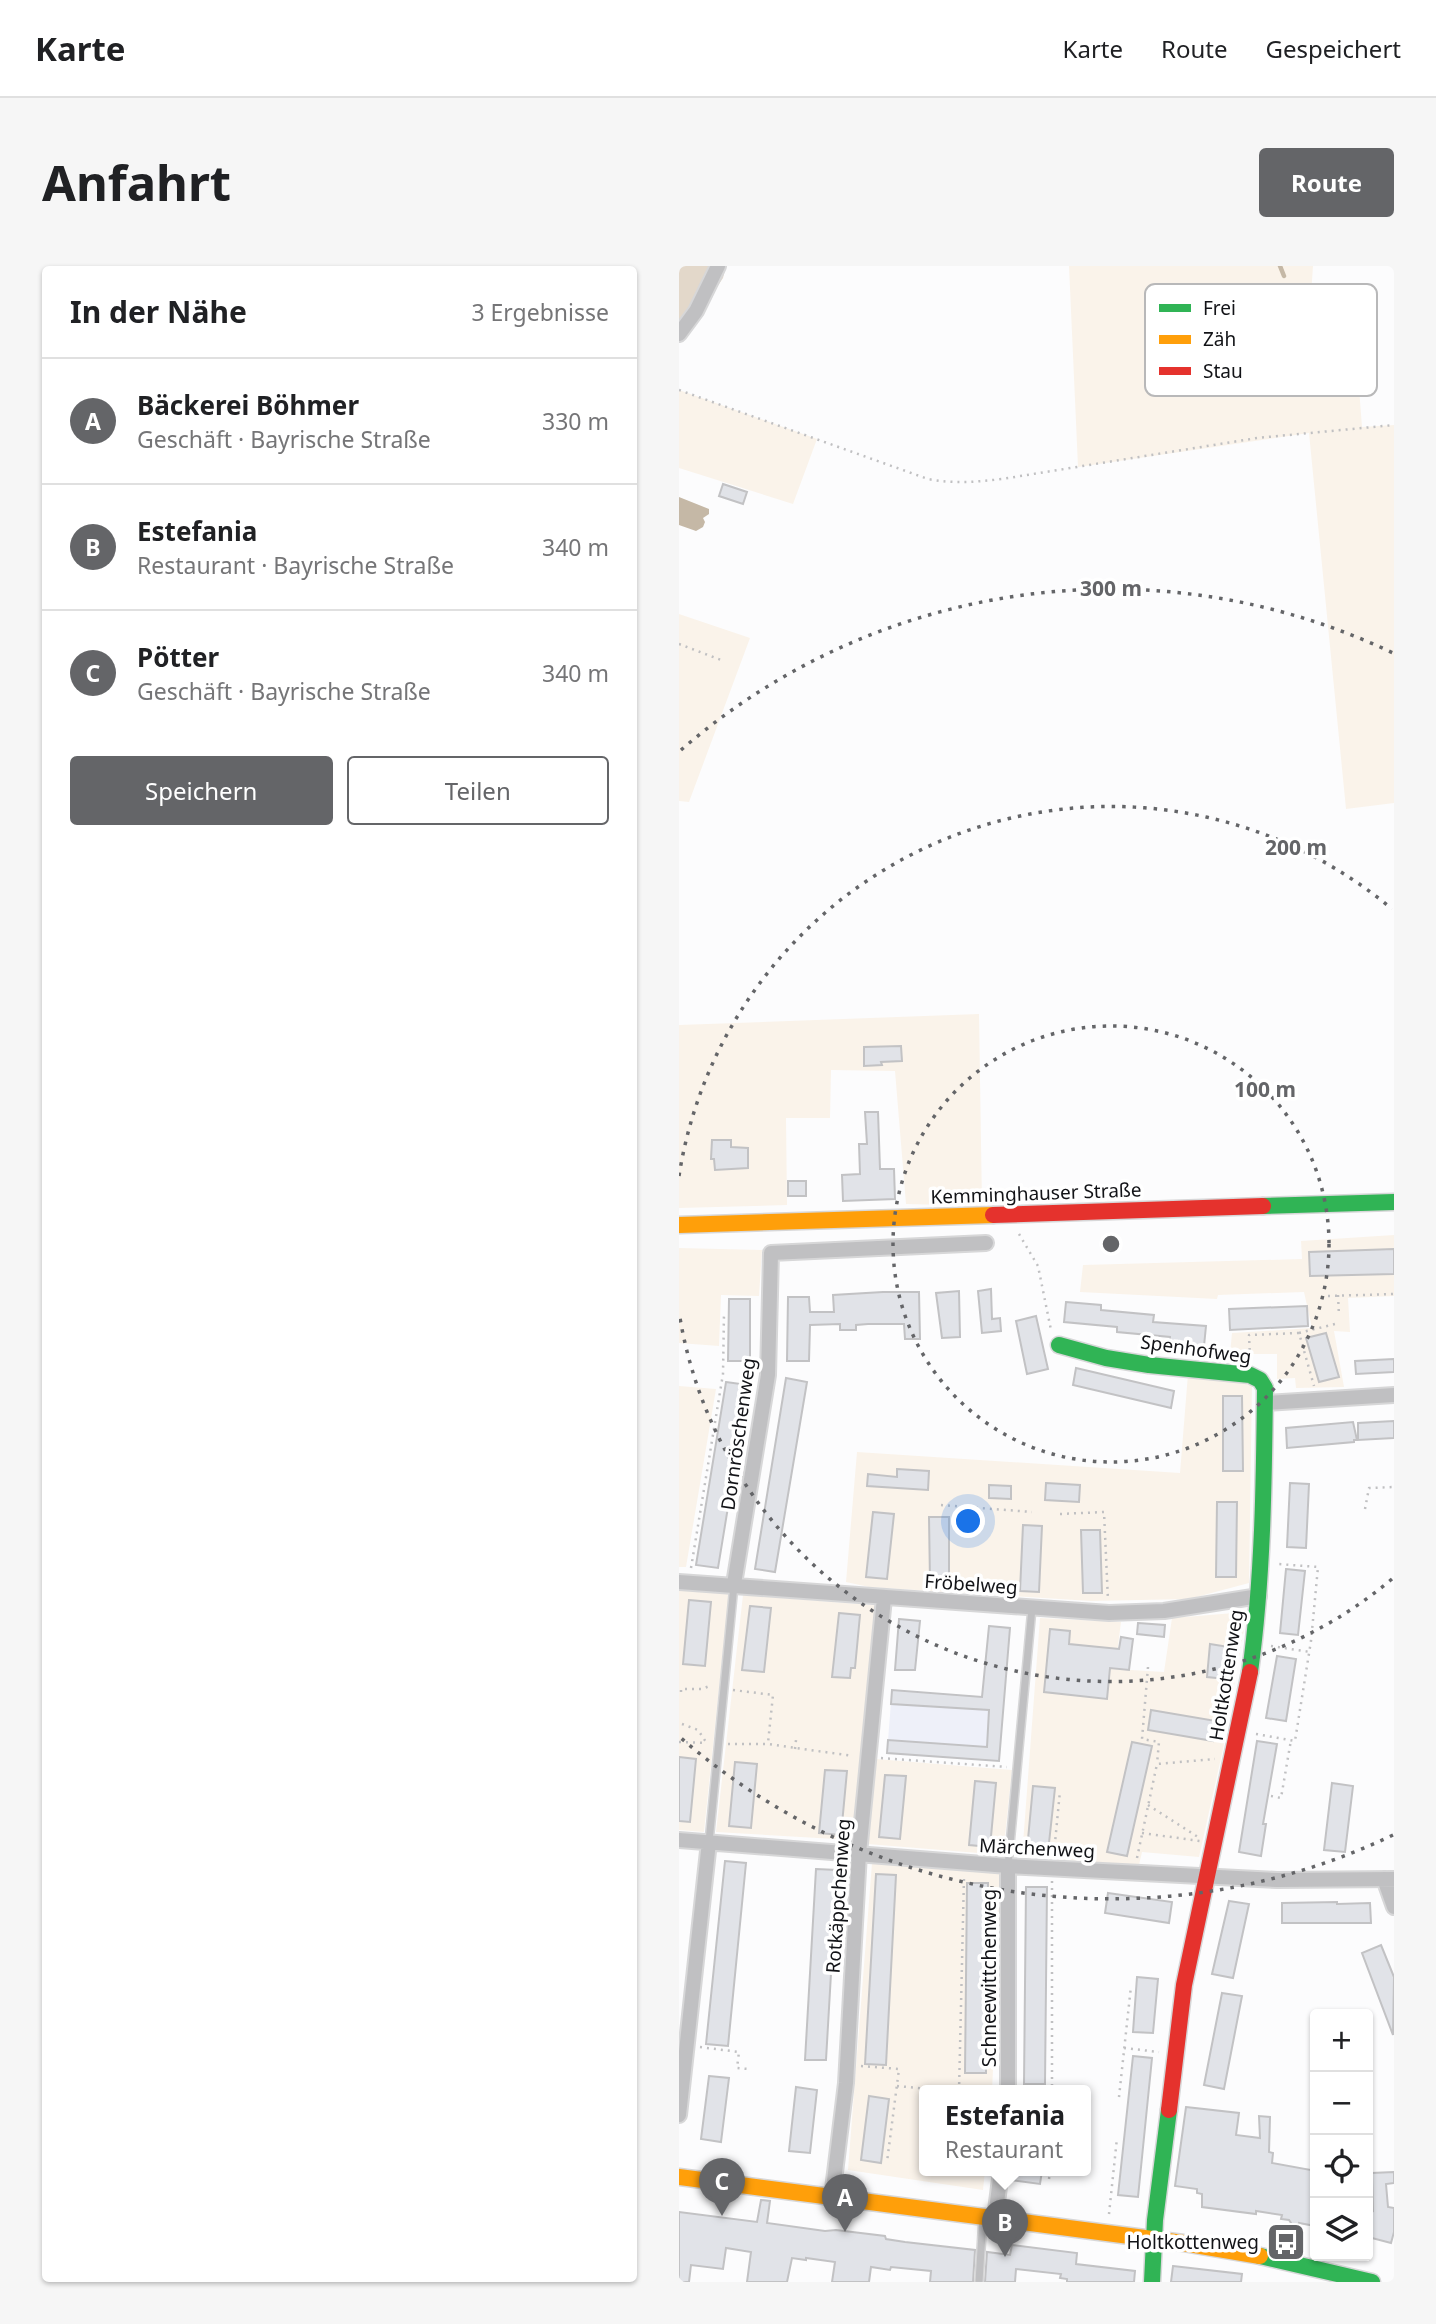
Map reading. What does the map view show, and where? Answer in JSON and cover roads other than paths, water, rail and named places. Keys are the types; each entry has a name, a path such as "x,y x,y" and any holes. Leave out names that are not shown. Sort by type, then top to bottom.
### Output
{"street":[{"path":"679,334 696,311 718,266"},
{"name":"Kemminghauser Straße","path":"679,1225 1394,1202"},
{"name":"Dornröschenweg","path":"734,1584 768,1375 771,1252 986,1243"},
{"name":"Spenhofweg","path":"1059,1345 1106,1358 1149,1365 1250,1375 1260,1380 1265,1388 1266,1403"},
{"path":"1266,1403 1394,1395"},
{"name":"Holtkottenweg","path":"1152,2282 1155,2220 1184,1985 1248,1690 1259,1596 1266,1403"},
{"name":"Fröbelweg","path":"684,1582 1109,1613 1164,1611 1259,1596"},
{"name":"Rotkäppchenweg","path":"832,2197 847,2066 859,1853 884,1598"},
{"name":"Märchenweg","path":"679,1840 1008,1866 1277,1880 1389,1879"},
{"path":"679,2115 709,1842"},
{"name":"Schneewittchenweg","path":"1008,1866 1008,2085"},
{"path":"1389,1879 1394,1907"},
{"path":"989,2217 1000,2176"},
{"path":"679,2178 1155,2240 1267,2257 1372,2282"}],"lane":[{"path":"709,1842 734,1584"},
{"path":"1008,1866 1032,1607"},
{"path":"979,2282 989,2217"}],"waterway":[{"path":"1280,266 1284,276"}],"place":[{"name":"Pötter","path":"722,2216"},
{"name":"Bäckerei Böhmer","path":"845,2232"},
{"name":"Holtkottenweg","path":"1286,2242"},
{"name":"Estefania","path":"1005,2257"}]}
